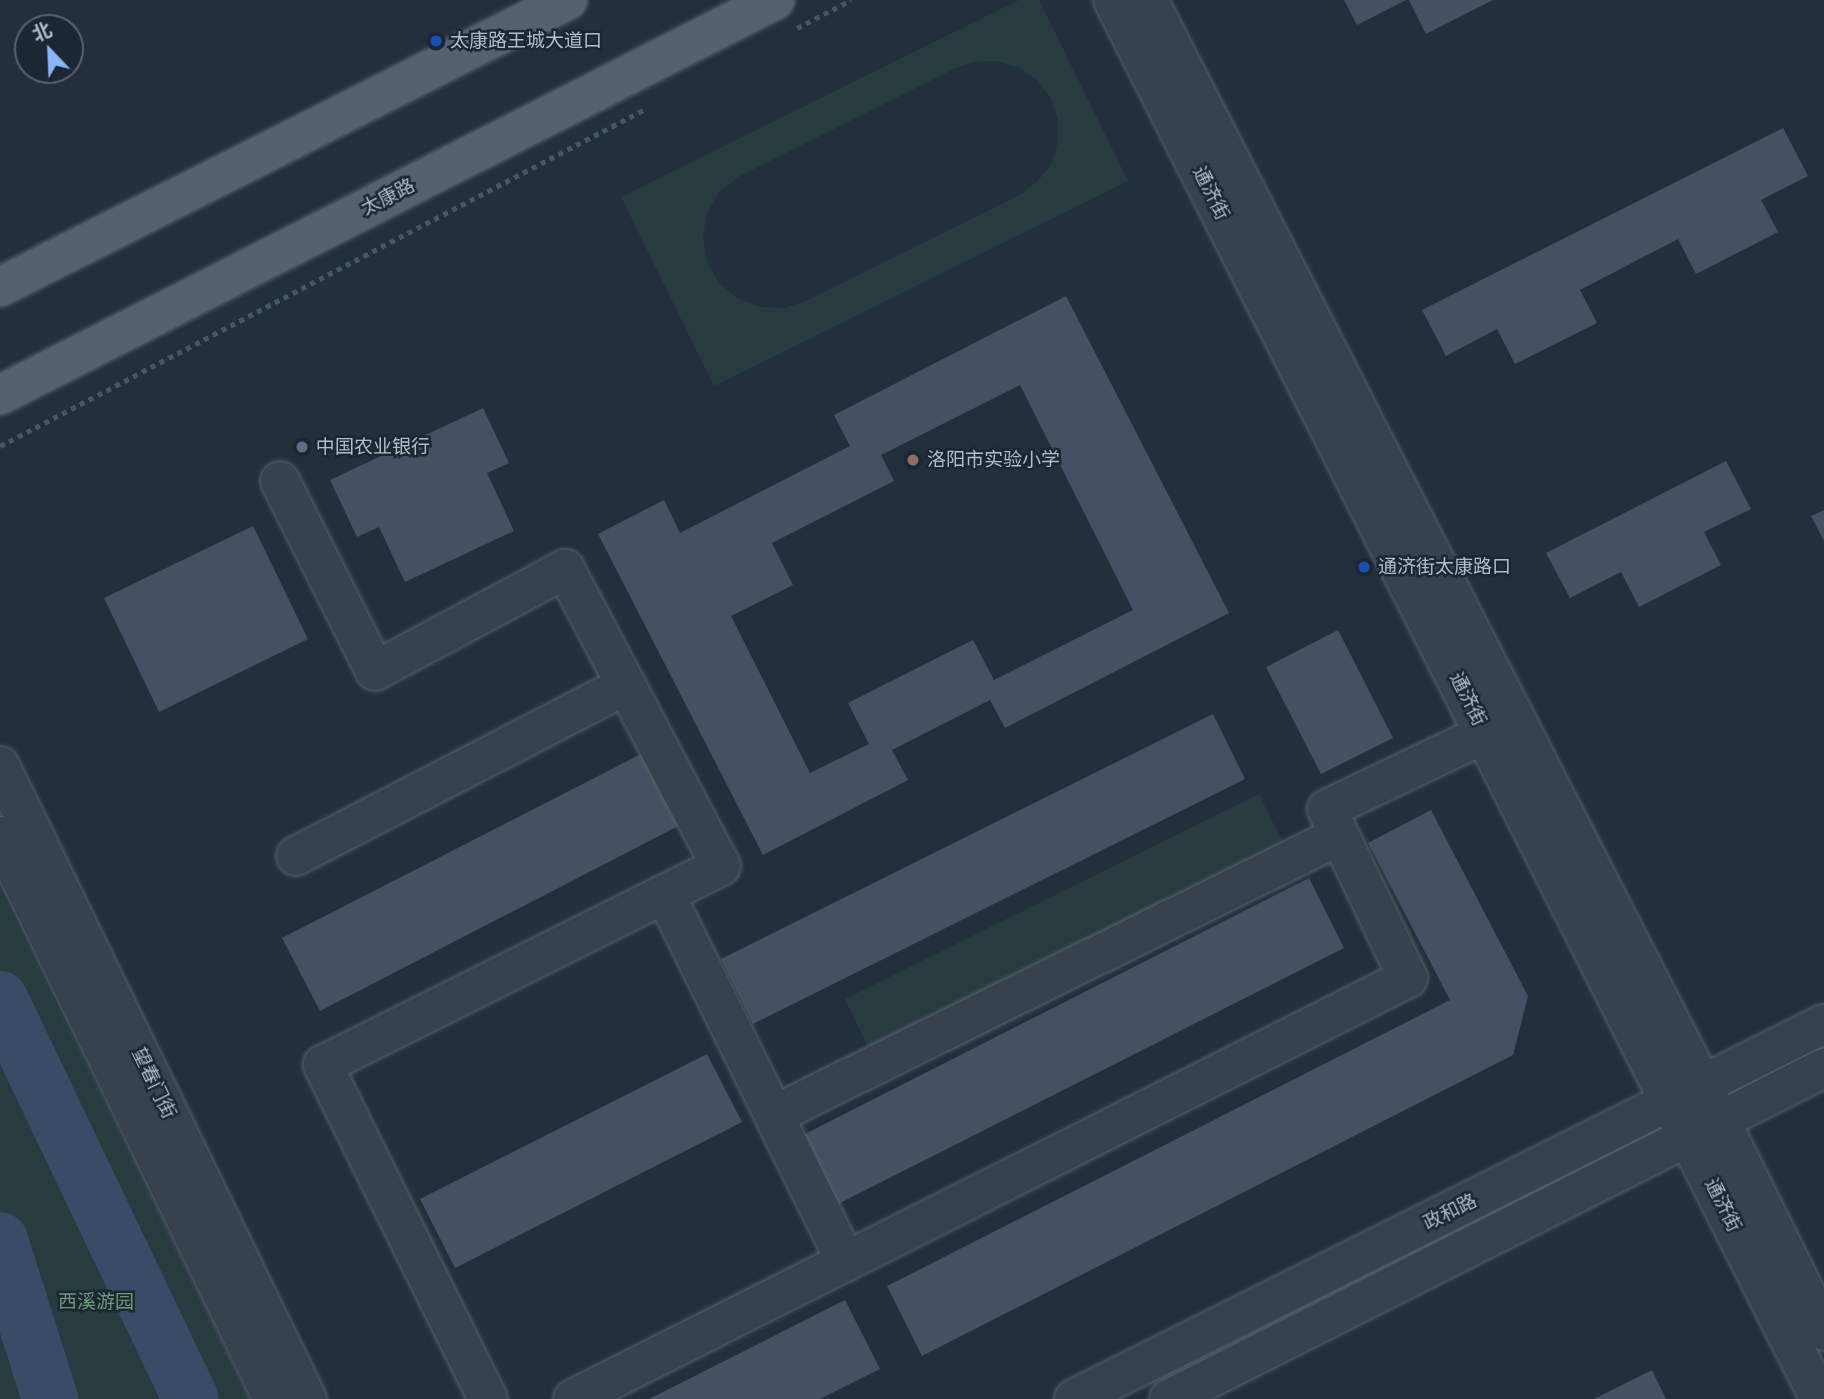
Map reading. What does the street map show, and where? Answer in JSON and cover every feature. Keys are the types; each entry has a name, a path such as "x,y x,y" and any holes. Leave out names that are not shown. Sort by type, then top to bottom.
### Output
{"main road":[{"path":"0,287 568,0"},
{"name":"太康路","path":"0,395 782,16"}],"street":[{"name":"通济街","path":"1113,0 1499,727 1705,1129 1824,1331"},
{"name":"通济街","path":"1148,0 1499,727"},
{"path":"279,481 375,671 565,569 721,866 323,1065 488,1399"},
{"path":"296,856 626,685"},
{"path":"573,1399 1408,978 1326,809 1499,727"},
{"name":"望春门街","path":"0,766 307,1399"},
{"name":"望春门街","path":"0,836 273,1399"},
{"path":"774,1115 1339,836"},
{"path":"665,894 846,1262"},
{"name":"政和路","path":"1074,1399 1824,1024"},
{"name":"政和路","path":"1168,1399 1824,1068"},
{"name":"通济街","path":"1705,1129 1821,1399"}],"path":[{"path":"782,16 851,0"},
{"path":"0,446 655,104"}],"green space":[{"path":"1019,0 1039,0 1128,181 714,386 621,197","holes":["996,61 1018,67 1036,79 1050,97 1058,119 1058,141 1052,163 1038,181 1020,195 806,301 785,308 760,307 737,298 719,283 707,262 703,237 707,213 719,192 738,177 952,70 973,62"]},
{"path":"1259,794 1283,843 868,1047 845,999"},
{"name":"西溪游园","path":"0,889 250,1399 0,1399"}],"building":[{"path":"1344,0 1406,0 1357,25"},
{"path":"1409,0 1493,0 1426,34"},
{"path":"1783,128 1808,176 1761,200 1778,232 1696,274 1678,239 1580,290 1597,323 1515,364 1497,329 1446,356 1422,310"},
{"path":"1066,296 1229,613 1005,728 990,700 892,750 908,780 763,855 598,534 664,500 680,533 850,446 834,415","holes":["1020,385 1133,610 994,680 973,640 848,703 869,744 810,773 731,616 793,585 772,543 894,481 881,455"]},
{"path":"483,408 509,463 487,473 514,531 405,582 379,527 357,537 330,480"},
{"path":"1726,461 1751,509 1704,532 1721,565 1639,607 1621,572 1570,598 1546,553"},
{"path":"1824,510 1824,541 1811,516"},
{"path":"253,526 308,639 159,712 104,598"},
{"path":"1338,630 1393,738 1321,774 1266,667"},
{"path":"1213,714 1245,779 753,1024 721,959"},
{"path":"647,751 684,823 320,1011 282,938"},
{"path":"1431,810 1528,996 1513,1055 922,1356 887,1286 1450,1000 1368,843"},
{"path":"1309,878 1344,948 838,1204 803,1135"},
{"path":"707,1054 742,1122 455,1268 420,1199"},
{"path":"845,1300 880,1369 820,1399 649,1399"},
{"path":"1652,1370 1666,1399 1594,1399"}],"waterway":[{"path":"0,999 191,1399"},
{"path":"0,1240 50,1399"}],"place":[{"name":"太康路王城大道口","path":"436,41"},
{"name":"中国农业银行","path":"302,447"},
{"name":"洛阳市实验小学","path":"913,460"},
{"name":"通济街太康路口","path":"1364,567"}]}
